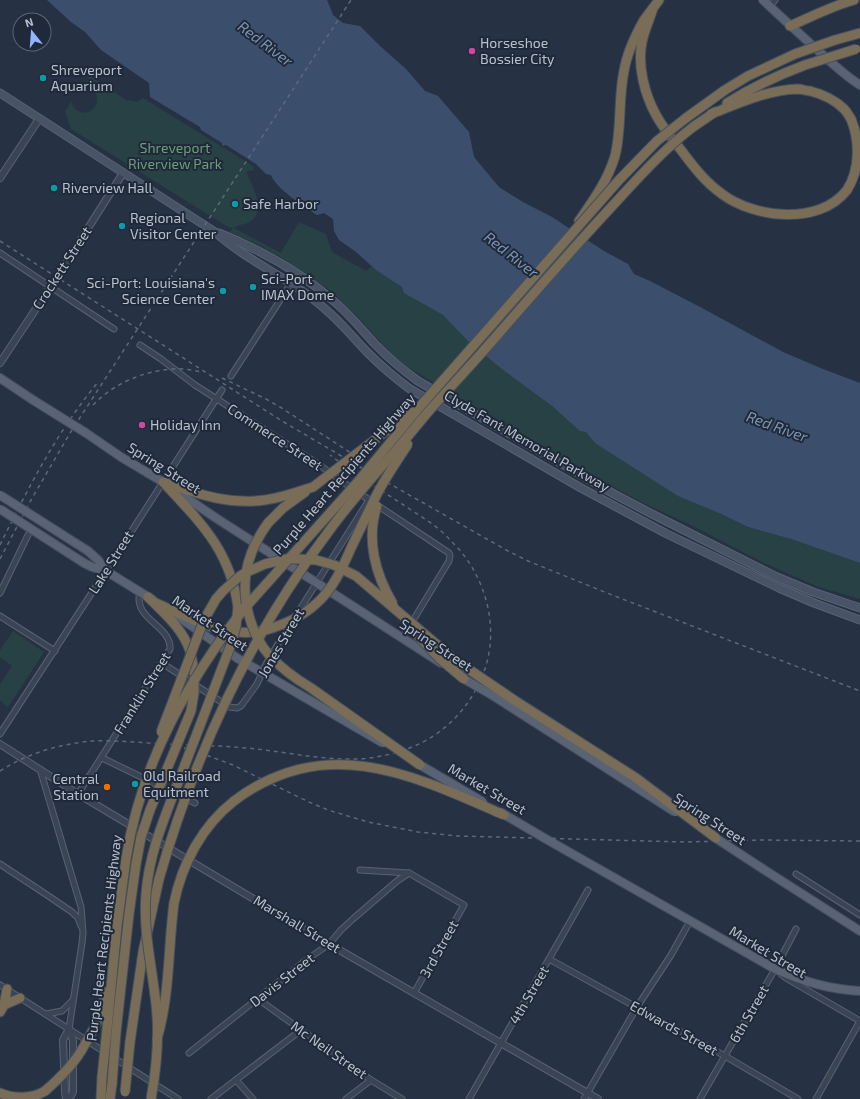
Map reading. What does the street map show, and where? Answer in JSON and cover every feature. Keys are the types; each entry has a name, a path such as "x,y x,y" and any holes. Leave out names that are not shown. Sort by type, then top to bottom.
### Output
{"highway":[{"path":"570,235 607,177 615,157 619,133 624,72 632,45 645,19 659,0"},
{"path":"790,26 836,6 854,0"},
{"path":"653,8 640,51 642,76 650,102 665,130 698,173 710,185 737,203 754,210 772,214 789,214 809,213 823,208 836,201 847,191 854,179 859,163 860,150 858,136 845,110 832,100 819,93 800,89 767,93 711,114"},
{"name":"Purple Heart Recipients Highway","path":"101,1099 121,889 132,823 152,763 175,713 208,657 243,610 355,485 423,403 619,180 657,141 725,90 748,76 795,54 860,33"},
{"name":"Purple Heart Recipients Highway","path":"124,1095 143,952 159,879 174,827 199,760 221,711 257,640 284,594 328,532 366,484 546,279 655,160 693,127 729,102 756,87 805,65 858,49"},
{"path":"420,765 311,688 295,679 269,655 252,626 247,604 246,573 256,541 268,523 283,508 423,403"},
{"path":"156,602 195,621 210,627 230,632 241,633 266,630 282,625 300,616 317,603 336,580 382,484 429,411"},
{"path":"392,470 373,516 372,548 378,572 388,596 409,627 439,658 464,679"},
{"path":"163,482 206,496 237,502 266,500 313,487"},
{"path":"151,1099 157,1039 156,998 146,926 145,907 148,878 156,842 232,642 236,626 238,607 228,567 211,537 199,520 163,482"},
{"path":"152,763 160,733 204,620 216,599 232,582 256,567 276,560 308,559 334,565 356,576 455,660 511,698 636,778 716,838"},
{"path":"110,1099 129,914 136,864 143,830 192,711 194,693 194,673 190,651 186,643 171,621 144,595"},
{"path":"157,1039 165,1000 174,903 182,872 192,852 210,825 229,806 250,790 278,776 298,769 335,764 356,765 387,770 417,778 449,790 504,815"},
{"path":"28,1099 43,1092 54,1084 76,1059 84,1047 100,1016 106,994 116,942"},
{"path":"2,1008 3,987"},
{"path":"2,1008 20,998"},
{"path":"0,1093 11,1097 22,1098 43,1092"}],"main road":[{"path":"763,0 773,3 790,26 837,68 860,85"},
{"name":"Clyde Fant Memorial Parkway","path":"0,93 215,232 228,244 291,284 326,309 376,362 410,389 581,488 665,533 778,588 860,620"},
{"name":"Clyde Fant Memorial Parkway","path":"215,232 251,247 272,258 321,290 337,304 391,359 418,381 652,514 777,576 813,592 860,608"},
{"name":"Spring Street","path":"0,378 163,482 464,679 492,695 860,931"},
{"name":"Market Street","path":"0,495 88,551 98,560 106,571"},
{"name":"Market Street","path":"0,509 84,563 106,571 156,602 237,658 504,815 775,970"},
{"path":"775,970 825,987 860,991"}],"street":[{"path":"0,178 39,119"},
{"name":"Crockett Street","path":"0,362 123,173"},
{"path":"0,254 114,329"},
{"path":"231,376 297,274"},
{"name":"Commerce Street","path":"140,345 216,399 318,464 450,555 449,560 406,632"},
{"name":"Lake Street","path":"0,734 55,651 222,390"},
{"name":"Jones Street","path":"162,663 229,707 233,708 241,706 257,684 270,657 370,500"},
{"path":"0,593 28,535"},
{"name":"Franklin Street","path":"78,794 170,649 167,637 140,607 139,601 144,595"},
{"path":"0,616 55,651"},
{"name":"Marshall Street","path":"0,744 78,794 329,944 598,1099"},
{"path":"102,758 195,803"},
{"path":"40,770 81,907 83,933 69,1029 64,1040 65,1092 67,1099"},
{"path":"0,864 75,915 80,923 83,933"},
{"path":"360,870 409,873"},
{"name":"Davis Street","path":"189,1053 305,961 329,944 354,918 397,880 409,873"},
{"name":"3rd Street","path":"409,873 464,905 414,993"},
{"path":"796,874 860,915"},
{"name":"4th Street","path":"468,1099 588,890"},
{"path":"584,1099 690,921"},
{"name":"6th Street","path":"700,1099 775,970 796,929"},
{"name":"Edwards Street","path":"549,959 725,1056 798,1099"},
{"name":"Market Street","path":"775,970 786,978 860,1021"},
{"path":"3,987 178,1099"},
{"name":"Mc Neil Street","path":"258,999 371,1080 402,1099"},
{"path":"46,1014 62,1011 74,1000"},
{"path":"816,1099 860,1021"},
{"path":"67,1099 72,1092 73,1085 73,1040 69,1029"},
{"path":"210,1099 301,1030"},
{"path":"236,1080 253,1099"},
{"path":"346,1099 371,1080"}],"green space":[{"name":"Shreveport Riverview Park","path":"90,76 126,100 138,102 143,98 253,166 254,170 246,172 257,197 259,207 258,211 251,221 234,228 281,253 299,222 326,234 332,252 366,271 372,266 402,287 405,293 443,315 578,428 719,513 748,527 791,539 860,563 860,599 816,586 762,562 693,526 641,502 581,469 409,368 391,354 357,316 331,291 282,258 261,246 230,232 233,228 228,227 71,129 65,112 71,101 75,109 84,113 90,112 96,104 96,93 92,89 85,86"},
{"path":"13,631 44,652 8,707 0,701 0,684 12,666 0,657 0,650"}],"water":[{"name":"Red River","path":"47,0 327,0 333,15 343,23 360,26 406,69 425,91 438,96 469,132 474,157 499,187 523,202 552,217 604,251 628,264 634,274 702,308 783,352 860,383 860,563 791,539 748,527 678,496 595,443 586,432 580,431 552,406 502,369 469,342 443,315 404,293 402,287 376,270 356,252 339,240 334,231 333,219 324,213 317,215 312,212 278,186 271,175 266,174 256,164 226,145 222,146 222,143 201,130 200,127 150,97 149,83 101,50 85,32 71,22"}],"railway":[{"path":"0,559 31,500 70,433 351,0"},
{"path":"0,241 282,421 508,551 528,561 607,593 860,691"},
{"path":"93,405 119,385 140,376 162,370 176,369 187,369 201,372"},
{"path":"222,378 280,407 385,475"},
{"path":"0,545 33,481 57,439 70,419 99,381"},
{"path":"0,771 22,759 44,750 68,744 92,741 234,747 345,759 379,757 412,747 427,740 441,731 453,720 474,693 487,662 490,646 490,619 478,578 463,554 449,538 431,523 350,470 330,455"},
{"path":"184,748 233,765 328,810 368,822 418,832 458,836 685,842 761,840 860,841"}],"place":[{"name":"Horseshoe Bossier City","path":"472,51"},
{"name":"Shreveport Aquarium","path":"43,78"},
{"name":"Riverview Hall","path":"54,188"},
{"name":"Safe Harbor","path":"235,204"},
{"name":"Regional Visitor Center","path":"122,226"},
{"name":"Sci-Port IMAX Dome","path":"253,287"},
{"name":"Sci-Port: Louisiana's Science Center","path":"223,291"},
{"name":"Holiday Inn","path":"142,425"},
{"name":"Old Railroad Equitment","path":"135,784"},
{"name":"Central Station","path":"107,787"}]}
